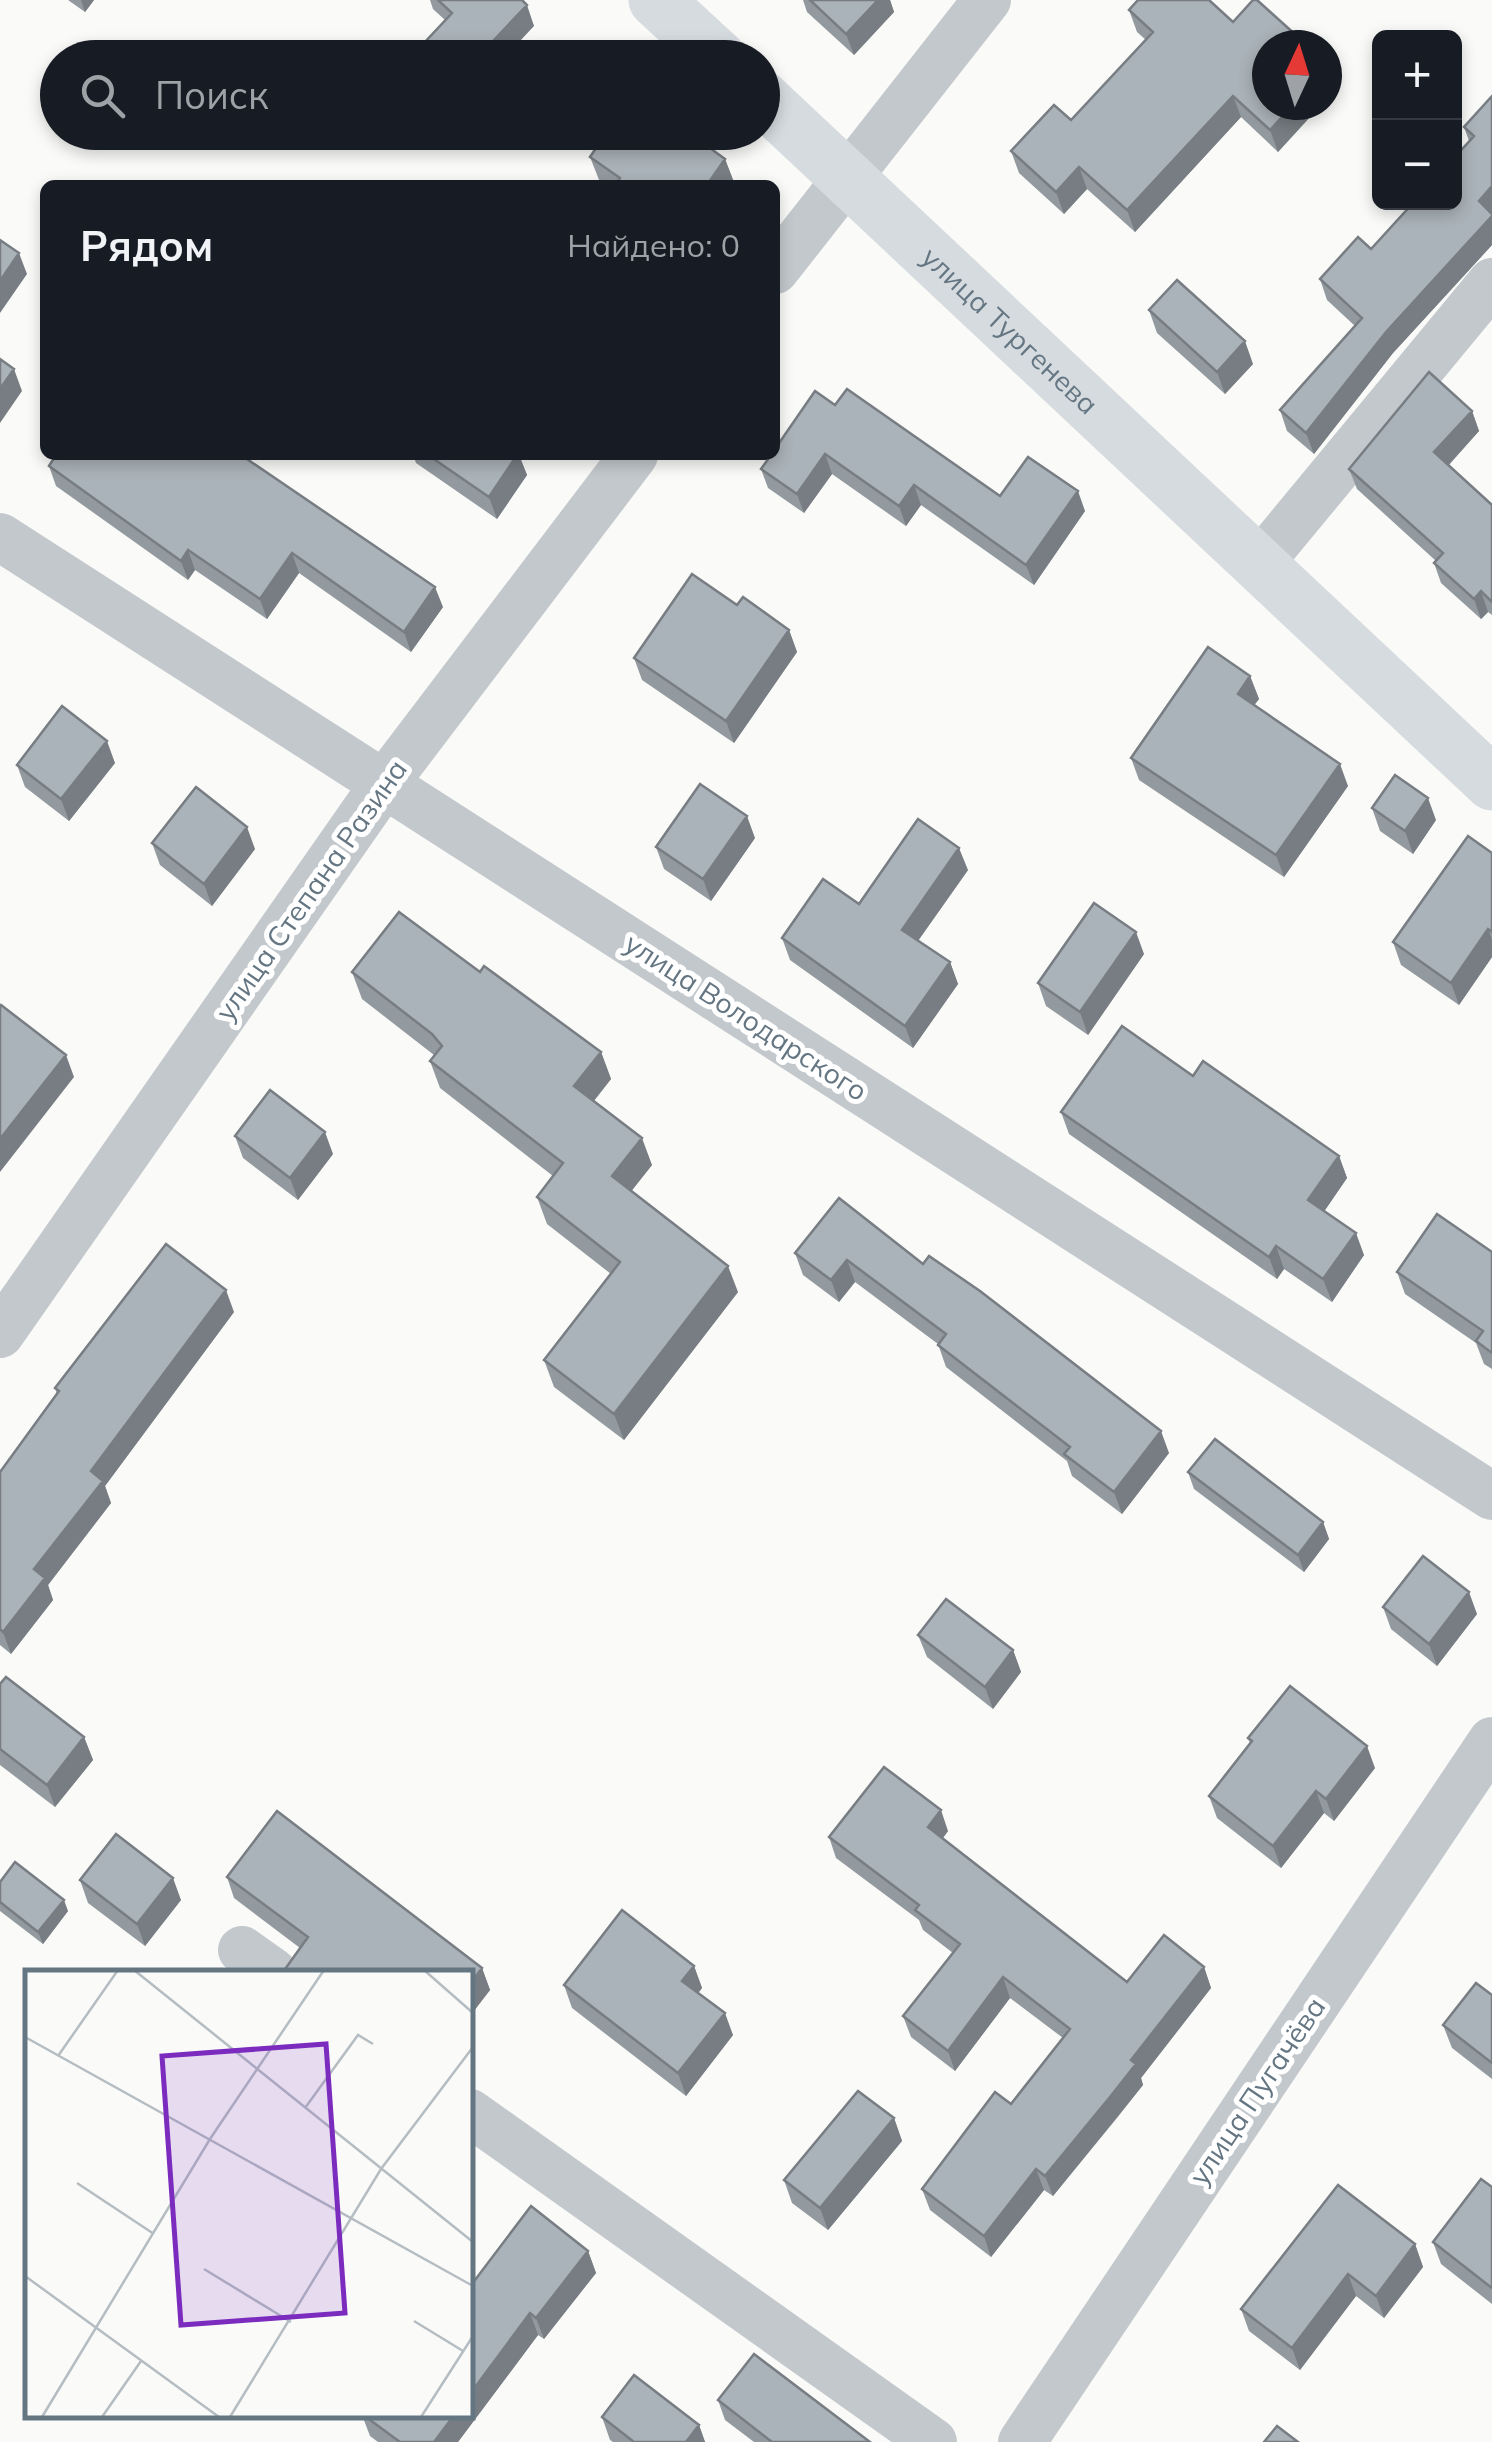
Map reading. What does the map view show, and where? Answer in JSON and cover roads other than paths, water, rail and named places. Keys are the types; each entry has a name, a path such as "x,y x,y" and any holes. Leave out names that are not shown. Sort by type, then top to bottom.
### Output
{"main road":[{"path":"656,0 699,40"},
{"name":"улица Тургенева","path":"780,115 1492,783"}],"street":[{"path":"780,263 987,0"},
{"path":"1258,565 1492,282"},
{"name":"улица Степана Разина","path":"0,1334 384,784 630,460"},
{"name":"улица Володарского","path":"0,537 1492,1496"},
{"name":"улица Пугачёва","path":"1022,2442 1492,1741"},
{"path":"472,2113 932,2442"}]}
